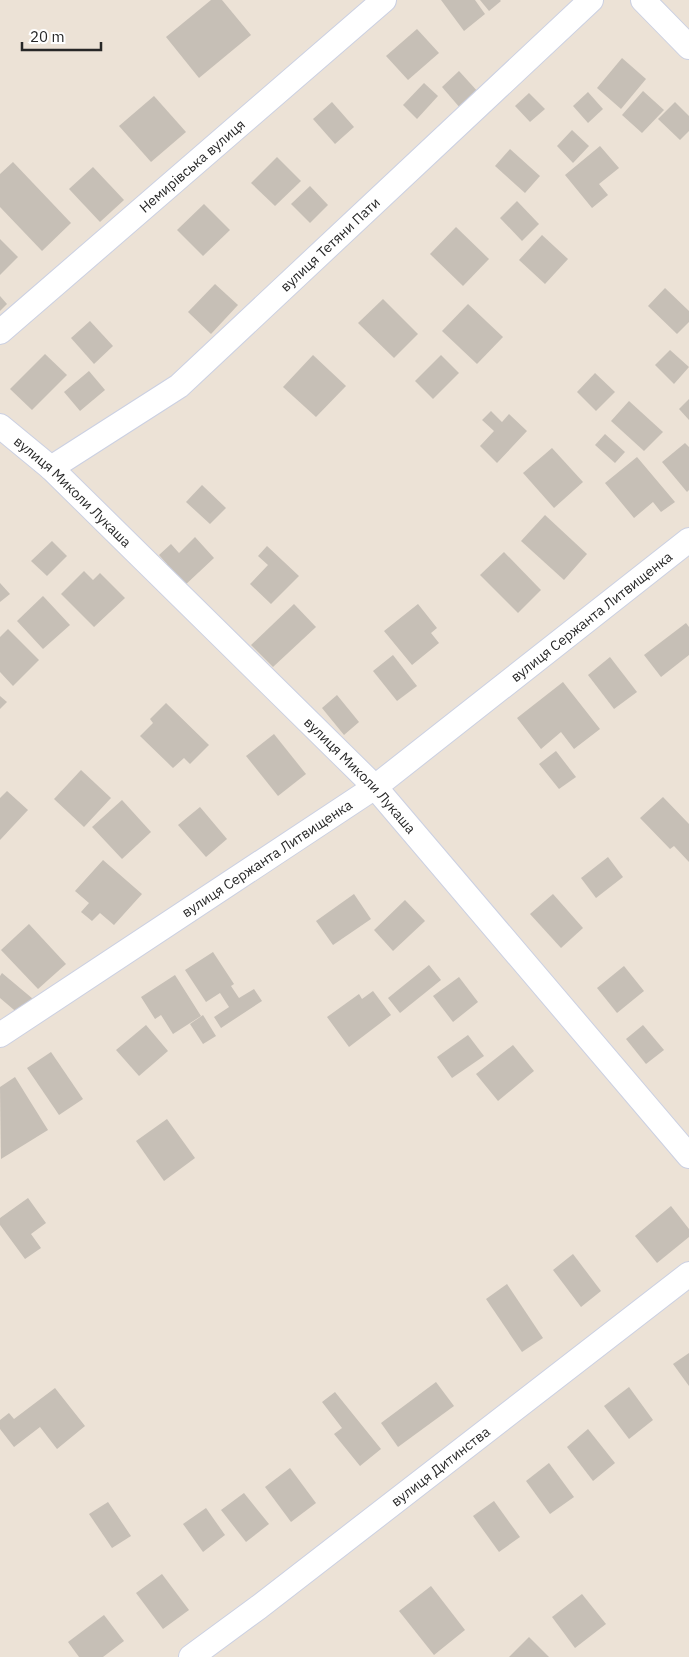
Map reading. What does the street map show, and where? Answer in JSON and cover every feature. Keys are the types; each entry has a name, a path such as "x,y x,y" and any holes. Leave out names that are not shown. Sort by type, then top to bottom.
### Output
{"street":[{"name":"Немирівська вулиця","path":"0,332 384,0"},
{"name":"вулиця Тетяни Пати","path":"51,468 179,386 591,0"},
{"path":"643,0 689,47"},
{"name":"вулиця Миколи Лукаша","path":"0,426 51,468 375,787 689,1156"},
{"name":"вулиця Сержанта Литвищенка","path":"0,1035 375,787 689,540"},
{"name":"вулиця Дитинства","path":"191,1657 259,1608 689,1274"}],"building":[{"path":"211,0 222,0 251,35 199,78 166,37"},
{"path":"441,0 475,0 485,14 464,31"},
{"path":"480,0 500,0 501,1 489,11"},
{"path":"417,29 439,53 408,80 386,56"},
{"path":"622,58 646,79 621,109 597,88"},
{"path":"459,71 479,93 461,109 442,87"},
{"path":"424,83 438,96 417,119 403,105"},
{"path":"643,91 664,110 642,133 622,115"},
{"path":"588,92 603,109 588,123 573,106"},
{"path":"529,93 545,109 530,122 515,106"},
{"path":"154,96 186,132 151,162 119,126"},
{"path":"332,102 354,127 335,144 313,119"},
{"path":"675,102 689,116 689,131 680,140 658,119"},
{"path":"572,130 589,146 573,163 557,146"},
{"path":"600,146 619,168 599,184 608,195 592,208 565,175"},
{"path":"510,149 540,176 525,193 495,166"},
{"path":"277,157 301,181 275,206 251,183"},
{"path":"13,162 71,223 42,251 0,207 0,174"},
{"path":"93,167 124,200 100,222 69,189"},
{"path":"310,186 328,205 310,223 291,204"},
{"path":"517,201 539,224 522,241 500,218"},
{"path":"204,204 230,230 203,256 177,230"},
{"path":"456,227 489,259 463,286 430,254"},
{"path":"542,235 568,259 545,284 519,260"},
{"path":"0,239 18,257 0,275"},
{"path":"215,284 238,305 211,334 188,312"},
{"path":"665,288 689,311 689,322 677,334 648,306"},
{"path":"0,296 7,304 0,311"},
{"path":"383,299 418,334 394,358 358,323"},
{"path":"468,304 503,337 477,364 442,331"},
{"path":"90,321 113,346 94,364 71,338"},
{"path":"670,350 689,367 674,384 655,365"},
{"path":"45,354 67,375 32,410 10,389"},
{"path":"313,355 346,386 316,417 283,387"},
{"path":"441,355 459,373 433,399 415,381"},
{"path":"89,371 105,390 80,411 64,392"},
{"path":"595,373 615,392 596,411 577,392"},
{"path":"689,399 689,420 679,409"},
{"path":"629,401 663,432 644,451 611,421"},
{"path":"491,411 502,422 509,414 527,431 497,463 480,446 494,431 482,420"},
{"path":"605,434 625,452 615,463 595,445"},
{"path":"685,443 689,447 689,490 687,492 662,462"},
{"path":"552,448 583,482 554,508 523,473"},
{"path":"637,457 675,502 661,512 653,502 634,518 605,483"},
{"path":"202,485 226,508 210,524 186,502"},
{"path":"545,515 587,554 564,580 521,541"},
{"path":"195,537 214,558 183,587 164,567 167,564 159,555 171,544 179,553"},
{"path":"52,541 67,556 47,576 31,561"},
{"path":"267,546 299,576 271,604 250,584 268,565 258,556"},
{"path":"504,552 541,590 518,613 480,575"},
{"path":"84,571 93,580 100,573 125,598 94,627 61,594"},
{"path":"0,583 10,594 0,602"},
{"path":"43,596 70,625 43,649 17,621"},
{"path":"294,604 316,627 273,667 251,645"},
{"path":"418,604 437,628 431,633 439,643 412,665 384,631"},
{"path":"686,623 689,627 689,655 661,677 644,655"},
{"path":"8,629 39,660 13,686 0,672 0,637"},
{"path":"393,655 417,686 397,701 373,671"},
{"path":"610,657 637,692 614,709 588,675"},
{"path":"563,682 600,729 574,749 561,732 541,749 517,718"},
{"path":"337,695 359,722 344,735 322,708"},
{"path":"0,696 7,702 0,709"},
{"path":"166,703 209,745 190,764 184,758 173,768 140,736 153,723 150,719"},
{"path":"274,734 306,774 278,796 246,756"},
{"path":"556,751 576,777 559,789 539,764"},
{"path":"81,770 111,798 84,827 54,799"},
{"path":"7,791 28,810 0,840 0,798"},
{"path":"663,797 689,824 689,862 674,846 670,849 640,818"},
{"path":"122,800 151,832 122,859 92,827"},
{"path":"200,807 227,839 206,857 178,825"},
{"path":"608,857 623,877 596,898 581,878"},
{"path":"103,860 142,894 114,925 100,913 92,921 81,912 89,903 75,891"},
{"path":"354,894 371,919 333,945 316,921"},
{"path":"553,894 583,928 561,948 530,914"},
{"path":"405,900 425,921 393,951 374,930"},
{"path":"29,924 66,964 38,989 1,950"},
{"path":"213,952 234,984 231,986 239,998 254,989 262,1001 221,1028 214,1017 229,1007 220,993 206,1002 185,970"},
{"path":"429,965 441,980 400,1013 388,998"},
{"path":"624,966 644,991 617,1013 597,988"},
{"path":"2,973 33,999 20,1015 0,998 0,976"},
{"path":"175,975 201,1016 173,1034 161,1015 155,1019 141,997"},
{"path":"459,977 478,1002 453,1022 433,996"},
{"path":"373,991 391,1015 349,1047 327,1017 359,994 362,999"},
{"path":"203,1015 216,1036 203,1044 190,1024"},
{"path":"146,1025 168,1051 139,1076 116,1050"},
{"path":"643,1025 664,1050 646,1064 626,1039"},
{"path":"468,1035 484,1056 452,1078 437,1057"},
{"path":"513,1045 534,1071 498,1101 476,1074"},
{"path":"51,1052 83,1099 59,1115 27,1068"},
{"path":"15,1077 48,1130 1,1159 0,1087"},
{"path":"167,1119 195,1158 164,1181 136,1141"},
{"path":"28,1198 46,1223 31,1234 41,1248 25,1259 0,1225 0,1218"},
{"path":"671,1206 689,1229 689,1237 657,1263 635,1236"},
{"path":"573,1254 601,1291 581,1307 553,1270"},
{"path":"507,1284 543,1338 522,1352 486,1299"},
{"path":"689,1353 689,1386 673,1364"},
{"path":"436,1382 454,1406 398,1447 381,1423"},
{"path":"629,1387 653,1420 629,1439 604,1406"},
{"path":"55,1388 85,1426 57,1449 40,1427 14,1447 0,1429 0,1420 9,1413 14,1419"},
{"path":"335,1392 381,1449 360,1466 334,1434 342,1428 322,1402"},
{"path":"588,1429 615,1463 593,1481 567,1447"},
{"path":"549,1463 574,1497 550,1514 526,1481"},
{"path":"290,1468 316,1503 291,1522 265,1487"},
{"path":"244,1493 269,1524 246,1542 221,1510"},
{"path":"494,1501 520,1537 499,1552 473,1516"},
{"path":"108,1502 131,1536 112,1548 89,1514"},
{"path":"206,1508 225,1535 203,1552 183,1524"},
{"path":"162,1574 189,1610 163,1629 136,1593"},
{"path":"431,1586 465,1630 434,1655 399,1611"},
{"path":"582,1594 606,1624 575,1648 552,1617"},
{"path":"104,1615 124,1641 103,1657 79,1657 68,1642"},
{"path":"529,1637 549,1657 509,1657"}]}
